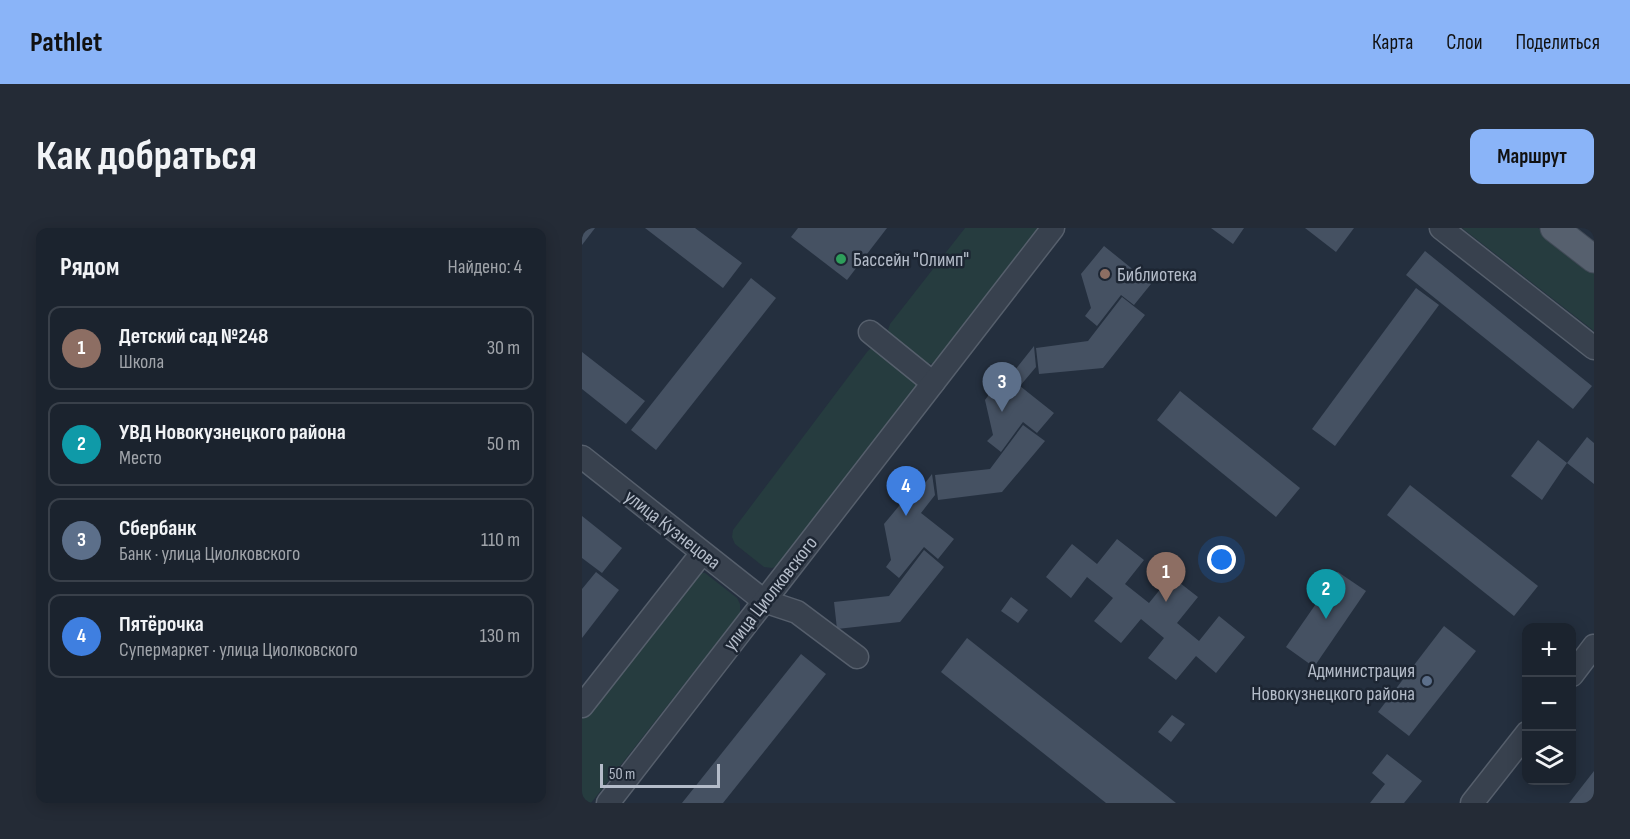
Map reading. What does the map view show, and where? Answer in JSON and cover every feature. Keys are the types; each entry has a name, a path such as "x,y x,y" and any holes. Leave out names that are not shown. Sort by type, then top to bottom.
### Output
{"main road":[{"path":"1554,228 1594,259"}],"street":[{"name":"улица Циолковского","path":"608,803 1053,228"},
{"path":"1441,228 1594,348"},
{"path":"870,332 933,383"},
{"name":"улица Кузнецова","path":"582,457 764,601 797,612 857,657"},
{"path":"582,706 702,553"},
{"path":"1576,670 1594,646"},
{"path":"1472,803 1522,739"}],"green space":[{"path":"965,228 1043,228 934,364 927,363 891,335 888,330 890,324"},
{"path":"1462,228 1538,228 1594,272 1594,331"},
{"path":"873,346 920,382 781,565 772,568 764,567 735,544 732,537 733,530"},
{"path":"697,573 705,573 737,598 740,613 591,803 582,803 582,718"}],"building":[{"path":"582,228 595,228 582,245"},
{"path":"645,228 695,228 742,263 723,288"},
{"name":"Бассейн \"Олимп\"","path":"798,228 887,228 847,280 791,237"},
{"path":"1211,228 1244,228 1233,244"},
{"path":"1305,228 1354,228 1336,252"},
{"path":"1104,246 1151,284 1134,305 1121,295 1097,326 1085,316 1091,308 1081,274"},
{"path":"1425,251 1592,386 1573,409 1406,275"},
{"path":"751,278 776,298 656,450 631,430"},
{"path":"1416,288 1439,305 1335,446 1312,429"},
{"path":"1122,297 1145,315 1103,368 1039,374 1036,348 1088,341"},
{"path":"1034,346 1036,367 1020,386 1054,413 1037,433 1023,422 1001,452 987,441 993,435 985,400 1003,375 1008,379"},
{"path":"582,352 645,401 626,424 582,389"},
{"path":"1180,391 1300,488 1276,517 1157,420"},
{"path":"1023,425 1045,441 1002,492 938,500 935,475 990,469"},
{"path":"1587,437 1594,443 1594,484 1567,463"},
{"path":"1538,440 1567,463 1542,500 1511,476"},
{"path":"932,474 935,495 921,513 954,539 938,559 924,547 899,578 886,567 891,560 884,524 904,500 909,504"},
{"path":"1410,485 1538,586 1514,616 1387,515"},
{"path":"582,516 622,548 602,573 582,558"},
{"path":"1117,539 1144,560 1125,584 1149,603 1171,576 1198,597 1177,623 1199,641 1219,616 1245,637 1216,673 1196,656 1176,680 1148,658 1164,638 1141,619 1121,643 1094,621 1113,598 1087,577 1071,598 1046,577 1072,544 1097,564"},
{"path":"924,550 944,567 900,622 837,629 834,602 889,596"},
{"path":"596,572 619,590 582,638 582,589"},
{"path":"1338,572 1366,591 1314,667 1286,647"},
{"path":"1011,597 1028,610 1018,623 1001,611"},
{"name":"Администрация Новокузнецкого района","path":"1444,626 1476,651 1409,736 1378,712"},
{"path":"967,638 1176,803 1106,803 941,672"},
{"path":"801,654 826,674 723,803 682,803"},
{"path":"1172,715 1185,724 1171,742 1158,732"},
{"path":"1387,754 1422,781 1404,803 1370,803 1385,784 1372,773"},
{"path":"1594,771 1594,803 1569,803"}],"place":[{"name":"Бассейн \"Олимп\"","path":"841,259"},
{"name":"Библиотека","path":"1105,274"},
{"name":"Сбербанк","path":"1002,412"},
{"name":"Пятёрочка","path":"906,516"},
{"name":"Детский сад №248","path":"1166,602"},
{"name":"УВД Новокузнецкого района","path":"1326,619"},
{"name":"Администрация Новокузнецкого района","path":"1427,681"}]}
